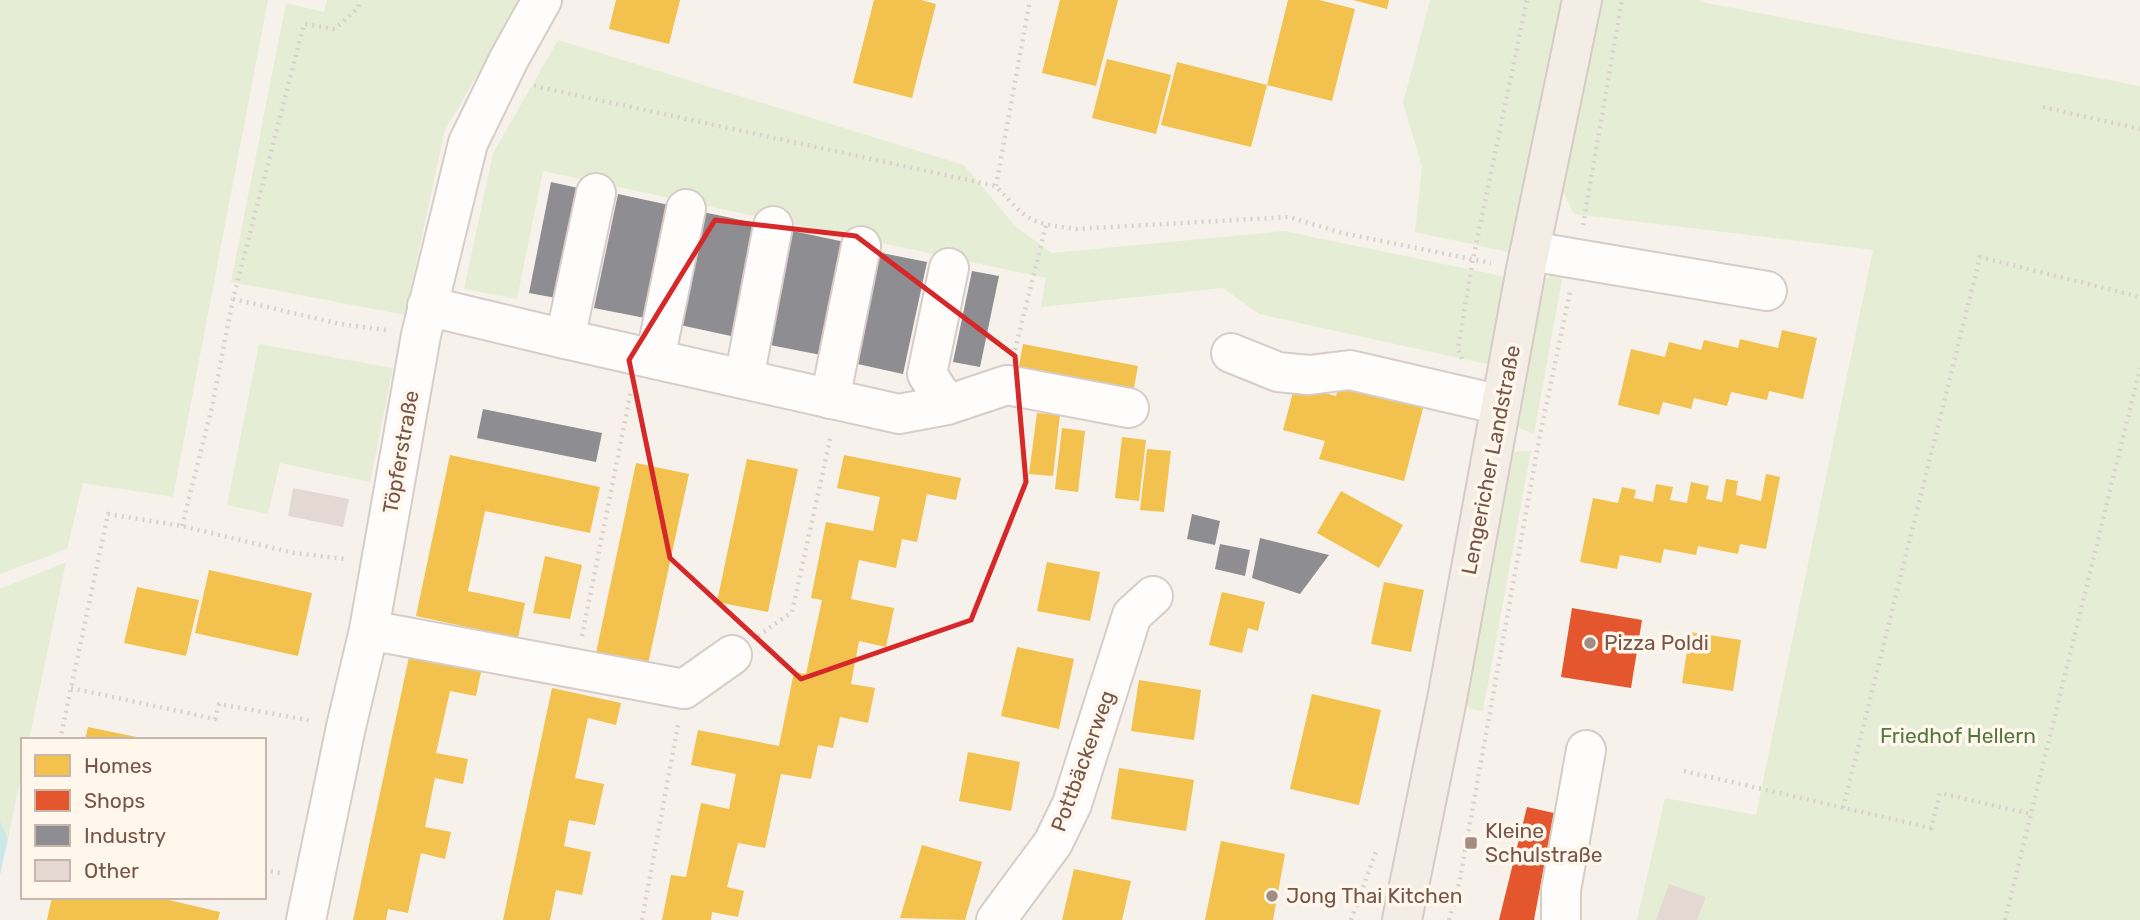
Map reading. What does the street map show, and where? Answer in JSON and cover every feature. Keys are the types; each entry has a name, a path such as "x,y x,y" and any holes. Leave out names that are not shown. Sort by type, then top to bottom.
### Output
{"main road":[{"name":"Lengericher Landstraße","path":"1402,920 1447,699 1485,401 1528,260 1582,0"}],"street":[{"name":"Töpferstraße","path":"306,920 369,630 424,320 468,143 542,0"},
{"path":"565,339 596,193"},
{"path":"647,357 686,209"},
{"path":"744,379 773,226"},
{"path":"834,400 861,246"},
{"path":"1528,260 1577,259 1767,291"},
{"path":"947,405 927,374 949,268"},
{"path":"424,320 565,339 899,414 947,405 1007,385 1129,408"},
{"path":"1231,353 1278,372 1309,375 1350,370 1485,401"},
{"name":"Pottbäckerweg","path":"996,920 1053,843 1072,804 1132,615 1153,596"},
{"path":"369,630 684,689 732,655"},
{"path":"1561,920 1561,890 1587,750"}],"path":[{"path":"182,526 212,407 233,299 304,24 335,29 358,8 360,0"},
{"path":"996,186 1030,0"},
{"path":"1485,401 1471,384 1458,349 1473,259 1527,0"},
{"path":"1449,920 1459,884 1537,454 1577,259 1622,0"},
{"path":"499,79 996,186 1025,217 1046,225 1076,229 1289,217 1342,233 1473,259 1528,260"},
{"path":"2043,107 2140,129"},
{"path":"1007,385 1046,225"},
{"path":"1843,807 1980,257 2140,297"},
{"path":"233,299 341,324 424,320"},
{"path":"575,668 647,357"},
{"path":"2006,920 2140,368"},
{"path":"732,655 792,612 834,400"},
{"path":"60,738 108,514 182,526 294,553 381,564"},
{"path":"71,688 215,719 219,704 346,727"},
{"path":"642,920 684,689"},
{"path":"1684,771 1931,828 1940,793 2031,814"},
{"path":"1351,920 1380,842"}],"highlighted area":[{"path":"715,220 856,236 1015,356 1026,482 971,620 801,679 670,558 629,360"}],"green space":[{"path":"0,0 268,0 173,497 83,483 67,549 0,574"},
{"path":"327,0 522,0 445,130 405,315 231,282 286,3 324,12"},
{"path":"1430,0 1565,0 1512,253 1415,232 1422,166 1403,103"},
{"name":"Friedhof Hellern","path":"1601,0 1701,0 2140,86 2140,920 1637,920 1665,798 1756,815 1873,250 1574,214 1563,192"},
{"path":"558,40 964,165 1016,227 1052,253 1284,231 1507,277 1491,365 1259,314 1223,288 1041,307 1046,278 543,171 517,299 464,289 493,153"},
{"path":"1563,274 1534,434 1515,426 1542,283 1551,275"},
{"path":"259,344 393,368 370,482 280,463 268,514 227,505"},
{"path":"1531,451 1483,711 1470,709 1464,699 1511,452"},
{"path":"66,562 29,738 21,738 21,777 8,839 0,821 0,589"}],"water":[{"path":"0,821 8,839 0,875"}],"building: Homes":[{"path":"616,0 680,0 669,44 609,29"},
{"path":"874,0 921,0 936,4 912,98 853,83"},
{"path":"1060,0 1118,0 1096,86 1042,73"},
{"path":"1288,0 1319,0 1355,9 1332,101 1267,85"},
{"path":"1353,0 1389,0 1387,9"},
{"path":"1107,59 1171,75 1156,134 1092,118"},
{"path":"1177,62 1267,85 1251,147 1161,125"},
{"path":"1782,330 1817,338 1803,399 1769,391 1767,400 1731,392 1727,406 1694,398 1691,409 1663,402 1659,415 1618,405 1631,349 1665,357 1669,342 1701,350 1704,340 1738,348 1740,339 1778,348"},
{"path":"1023,344 1138,366 1133,393 1018,371"},
{"path":"1342,376 1426,397 1404,481 1319,459 1325,441 1283,430 1295,385 1336,396"},
{"path":"1037,413 1060,415 1053,476 1029,474"},
{"path":"1062,428 1085,431 1078,492 1055,489"},
{"path":"1122,437 1146,440 1139,501 1115,498"},
{"path":"1147,449 1171,451 1164,512 1140,510"},
{"path":"450,455 600,487 590,533 485,511 468,591 525,603 518,638 416,616"},
{"path":"844,455 961,478 956,500 927,494 917,542 902,539 896,568 859,560 851,599 894,608 886,647 859,641 851,684 875,688 868,723 840,717 833,748 818,745 811,779 781,774 765,848 738,843 727,887 744,891 738,917 712,912 711,920 662,920 671,875 686,877 701,803 729,809 736,774 691,765 698,730 779,746 794,672 806,674 822,600 811,598 826,522 873,531 880,497 837,488"},
{"path":"747,459 798,469 768,612 717,602"},
{"path":"636,463 689,474 648,664 596,653"},
{"path":"1766,474 1780,477 1766,549 1740,544 1738,554 1698,546 1696,555 1664,549 1661,563 1620,555 1617,569 1580,562 1593,498 1618,503 1622,487 1636,490 1634,498 1653,502 1656,484 1673,487 1670,500 1687,503 1691,482 1709,486 1706,499 1722,502 1726,479 1738,481 1736,495 1761,501"},
{"path":"1341,491 1403,525 1379,568 1317,533"},
{"path":"545,556 582,565 570,619 533,613"},
{"path":"1047,562 1100,572 1090,621 1037,611"},
{"path":"209,570 312,593 298,656 195,633"},
{"path":"1384,582 1424,590 1411,652 1371,644"},
{"path":"137,587 199,600 186,656 124,643"},
{"path":"1222,592 1265,602 1258,631 1248,628 1242,653 1209,645"},
{"path":"1690,632 1741,640 1733,691 1682,683"},
{"path":"1017,647 1074,659 1059,729 1001,716"},
{"path":"409,657 481,672 476,696 450,691 436,753 468,759 463,784 435,778 425,827 451,832 445,859 421,853 408,913 388,909 386,920 353,920"},
{"path":"1139,680 1201,690 1194,740 1131,731"},
{"path":"552,688 621,703 616,725 588,718 575,778 604,784 595,825 569,820 564,846 591,852 582,895 556,890 550,920 503,920"},
{"path":"1312,694 1381,710 1359,805 1290,789"},
{"path":"88,727 141,738 85,738"},
{"path":"968,752 1020,762 1011,811 959,801"},
{"path":"1119,768 1194,780 1186,831 1111,819"},
{"path":"1221,841 1285,854 1273,920 1205,920"},
{"path":"922,845 982,862 965,920 900,918"},
{"path":"1074,869 1131,881 1122,920 1062,920"},
{"path":"52,899 165,899 220,912 218,920 47,920"}],"building: Shops":[{"path":"1572,608 1642,620 1631,688 1561,677"},
{"path":"1527,807 1554,813 1534,920 1499,920"}],"building: Industry":[{"path":"551,182 578,188 556,298 529,293"},
{"path":"618,194 669,205 645,318 594,308"},
{"path":"703,212 755,223 731,336 680,325"},
{"path":"793,231 845,242 821,355 770,345"},
{"path":"877,252 927,262 903,374 853,363"},
{"path":"972,271 999,276 980,367 953,362"},
{"path":"483,409 602,433 596,462 477,438"},
{"path":"1192,514 1220,521 1215,545 1187,539"},
{"path":"1260,538 1329,555 1300,594 1252,578"},
{"path":"1220,544 1250,550 1245,576 1215,569"}],"building: Other":[{"path":"293,488 349,499 343,527 288,516"},
{"path":"1669,884 1706,897 1697,920 1656,920"}],"place":[{"name":"Pizza Poldi","path":"1590,643"},
{"name":"Kleine Schulstraße","path":"1471,843"},
{"name":"Jong Thai Kitchen","path":"1272,896"}]}
